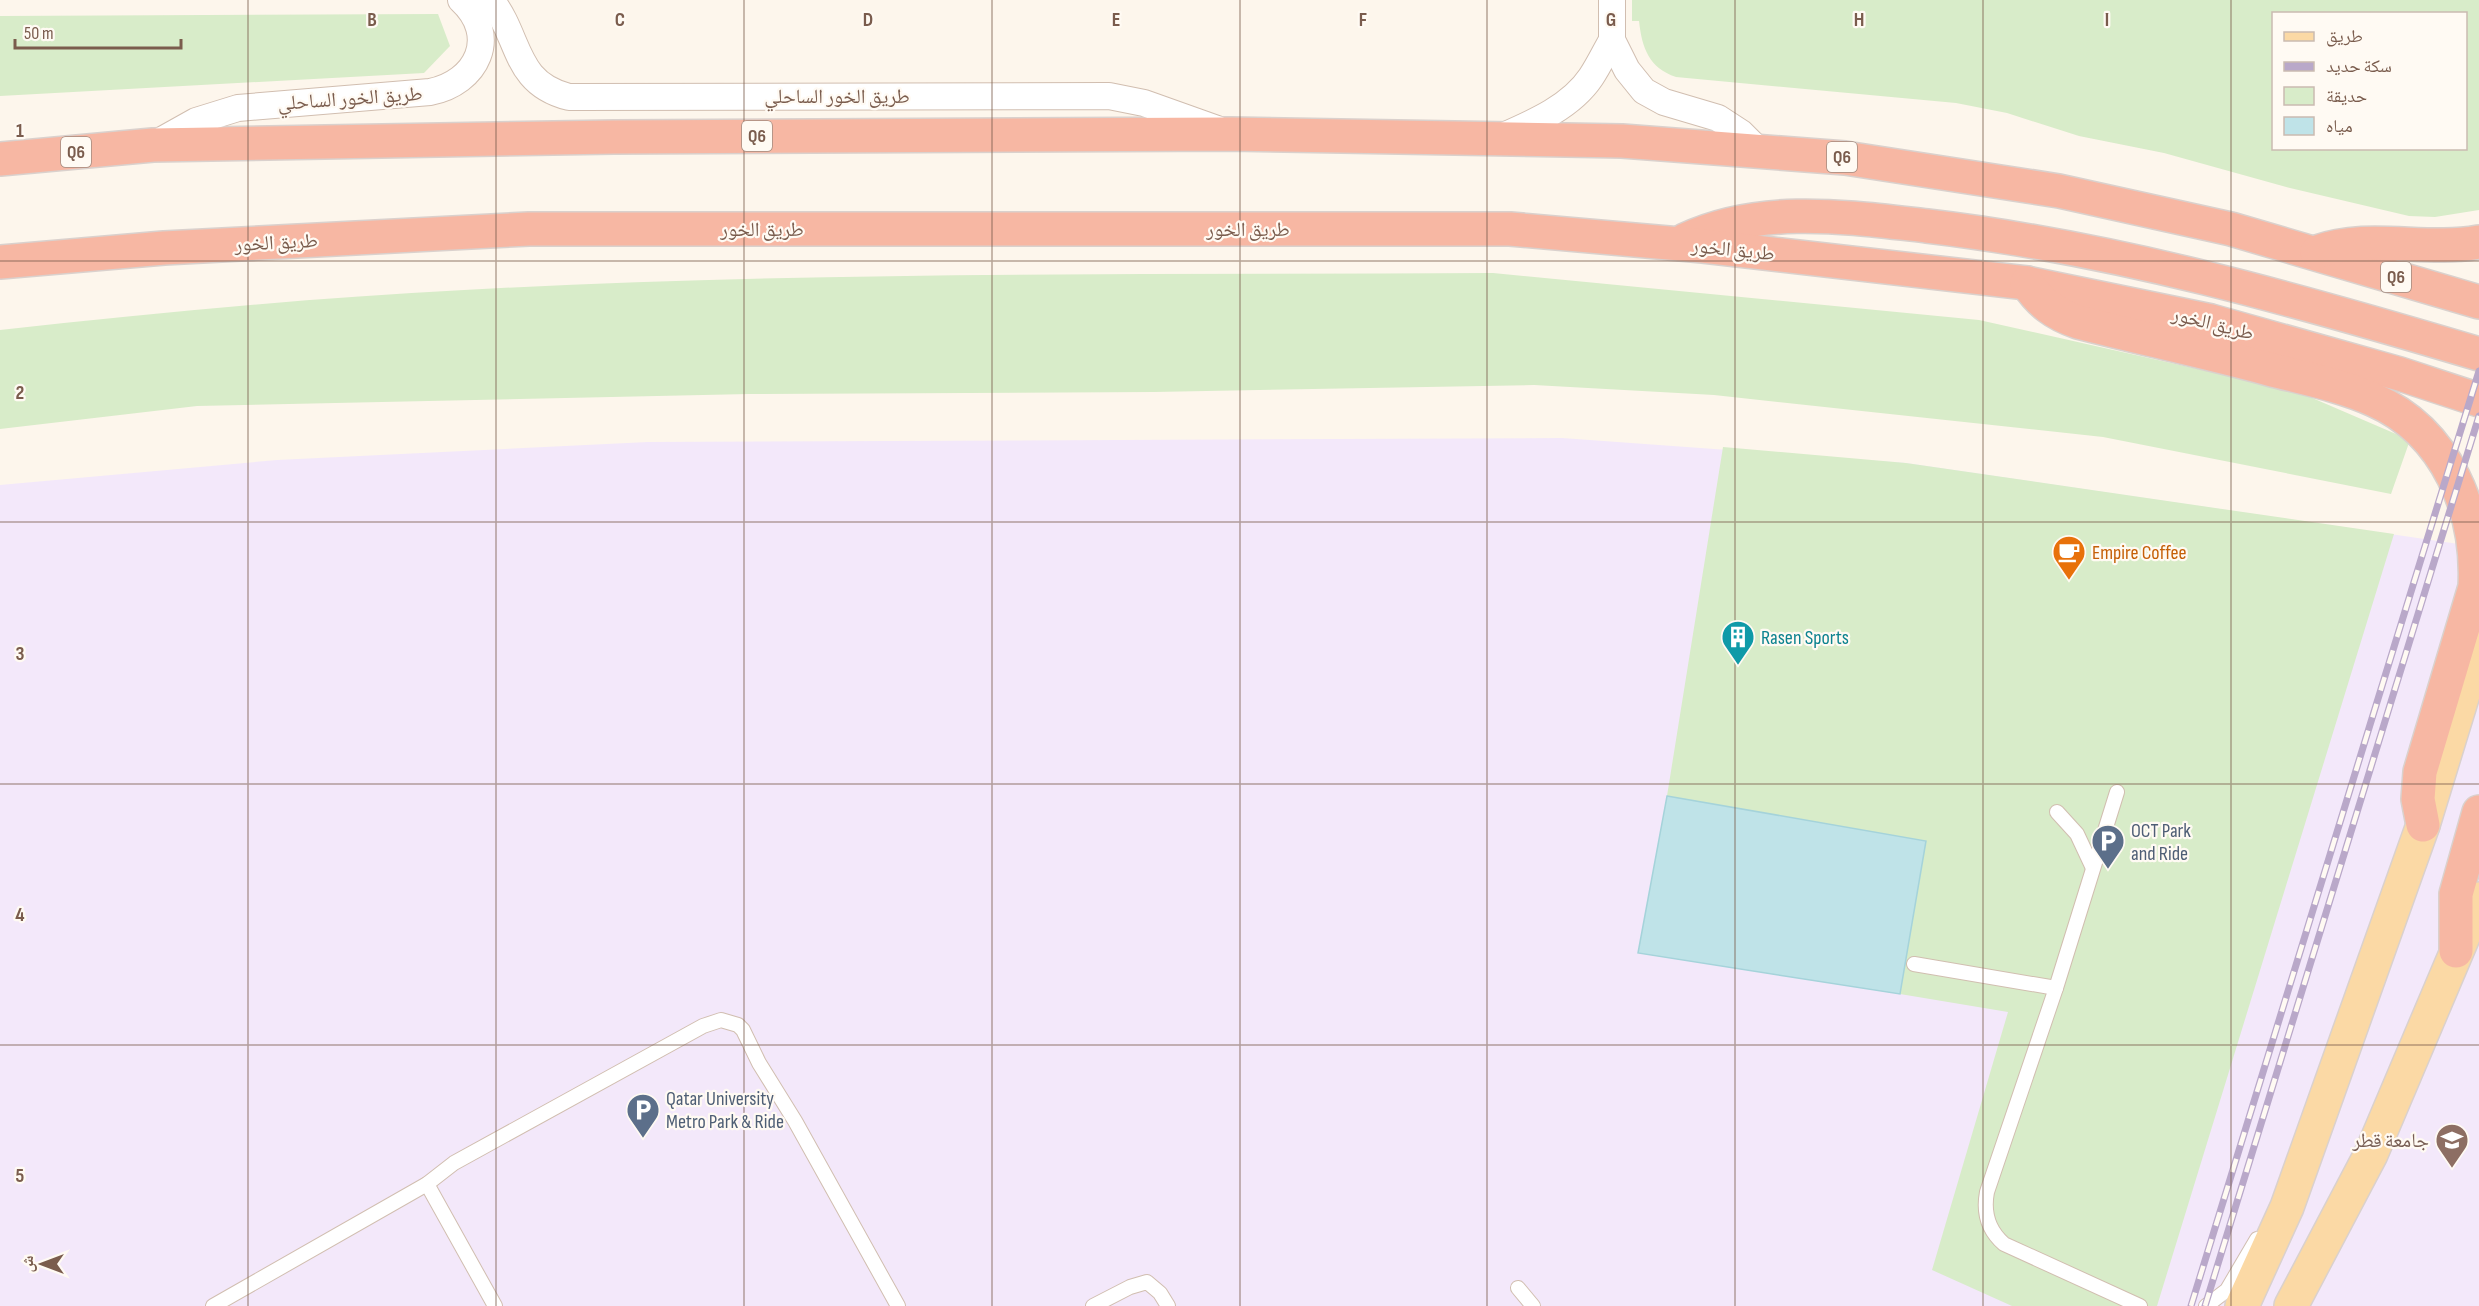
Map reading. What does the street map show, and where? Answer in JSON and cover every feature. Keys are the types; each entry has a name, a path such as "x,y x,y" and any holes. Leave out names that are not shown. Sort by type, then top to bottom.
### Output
{"highway":[{"name":"Q6","path":"0,159 153,145 614,137 1231,134 1500,138 1758,150 1845,158 2059,191 2220,226 2479,302"},
{"path":"1678,243 1706,230 1782,217 1833,215 1975,232 2067,247 2236,284 2479,354"},
{"name":"طريق الخور","path":"0,262 164,248 529,229 1510,229 1678,243 2027,283 2211,321 2400,374 2479,399"},
{"path":"2313,253 2354,243 2441,246 2479,242"},
{"path":"2027,283 2043,303 2072,320 2250,364 2375,400 2414,426 2445,460 2466,501 2476,543 2477,566 2475,587 2420,772 2418,799 2423,825"},
{"path":"2456,951 2456,894 2479,812"}],"main road":[{"path":"2242,1306 2287,1207 2423,825 2479,642"},
{"path":"2292,1305 2371,1154 2479,899"}],"street":[{"name":"طريق الخور الساحلي","path":"153,145 196,121 238,108 430,92 452,86 472,69 480,49 478,27 468,7 461,0"},
{"name":"طريق الخور الساحلي","path":"490,0 506,23 516,52 530,76 547,90 569,98 1109,96 1144,103 1231,134"},
{"path":"1612,0 1612,40 1627,70 1644,91 1664,102 1718,118 1741,133 1758,150"},
{"path":"1500,138 1543,118 1566,102 1590,79 1612,40"}],"lane":[{"path":"2117,792 2092,866 2056,988 1987,1192 1987,1221 1997,1238 2013,1249 2140,1306"},
{"path":"2057,812 2077,834 2092,866"},
{"path":"1914,964 2056,988"},
{"path":"213,1306 427,1184 454,1163 703,1026 711,1022 730,1021 743,1030 759,1063 795,1121 898,1306"},
{"path":"427,1184 495,1306"},
{"path":"2206,1306 2227,1290 2259,1236 2287,1207"},
{"path":"1093,1306 1130,1287 1147,1282 1160,1293 1168,1306"},
{"path":"1518,1288 1533,1306"}],"shaded area":[{"path":"1562,438 1906,463 2479,547 2479,1306 0,1306 0,485 277,460 648,442"}],"green space":[{"path":"1632,0 2479,0 2479,210 2435,217 2409,216 2290,188 2164,153 2079,136 2007,113 1956,103 1676,77 1659,68 1648,56 1642,40 1639,21 1632,21"},
{"path":"438,14 450,46 424,73 0,96 0,16"},
{"path":"1493,273 1979,320 2296,391 2410,440 2391,494 2103,437 1714,395 1534,385 1154,392 749,394 197,406 0,429 0,330 348,297 593,284 978,275"},
{"path":"1723,447 1906,463 2394,534 2157,1306 2012,1306 1932,1270 2008,1012 1900,994 1926,841 1667,796"}],"water":[{"path":"1667,796 1926,841 1900,994 1638,953"}],"railway":[{"path":"2191,1306 2479,371"},
{"path":"2205,1306 2479,416"}],"place":[{"name":"Empire Coffee","path":"2069,581"},
{"name":"Rasen Sports","path":"1738,666"},
{"name":"OCT Park and Ride","path":"2108,870"},
{"name":"Qatar University Metro Park & Ride","path":"643,1139"},
{"name":"جامعة قطر","path":"2452,1169"}]}
